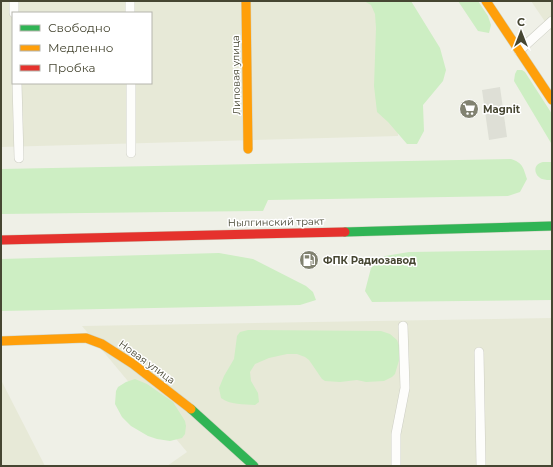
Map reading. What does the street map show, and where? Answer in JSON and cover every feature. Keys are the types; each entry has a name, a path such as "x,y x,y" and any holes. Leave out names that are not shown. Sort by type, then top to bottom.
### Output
{"street":[{"path":"130,1 130,12"},
{"name":"Липовая улица","path":"246,1 248,149"},
{"path":"486,1 552,100"},
{"path":"12,2 14,12"},
{"path":"519,51 552,21"},
{"path":"16,84 19,158"},
{"path":"131,84 131,153"},
{"name":"Нылгинский тракт","path":"1,240 552,226"},
{"path":"396,466 396,434 405,388 403,326"},
{"name":"Новая улица","path":"1,341 86,338 102,344 133,364 186,405 254,466"},
{"path":"479,352 481,466"}],"shaded area":[{"path":"1,1 391,1 398,136 1,147"},
{"path":"531,1 552,1 552,32"},
{"path":"500,87 507,137 489,140 482,90"},
{"path":"552,318 552,466 167,466 187,452 82,326"},
{"path":"1,380 45,466 1,466"}],"green space":[{"path":"364,1 411,1 440,48 446,70 443,81 423,105 424,131 417,144 407,144 377,112 374,86 375,14 371,5"},
{"path":"458,1 478,1 488,16 491,25 489,33 478,31"},
{"path":"517,70 522,70 525,72 552,114 552,143 514,81"},
{"path":"511,159 518,162 522,166 527,179 520,192 508,196 268,200 263,211 1,214 1,169"},
{"path":"543,162 552,162 552,180 542,179 536,173 535,170 537,165"},
{"path":"552,250 552,300 372,302 365,291 371,268 385,256 409,252"},
{"path":"219,253 253,259 306,286 313,292 316,300 300,305 1,311 1,259"},
{"path":"248,330 381,331 390,334 397,340 400,348 400,357 395,374 392,377 384,381 366,382 357,380 340,382 325,381 309,360 297,354 287,354 269,358 255,364 250,372 251,381 258,393 259,402 255,405 233,403 221,398 219,388 234,359 237,336 240,332"},
{"path":"135,379 147,384 173,402 185,421 185,434 182,438 170,441 148,436 131,426 122,417 115,404 116,391 118,387"}],"traffic: fast":[{"path":"345,232 552,226"},
{"path":"191,409 254,466"}],"traffic: slow":[{"path":"246,1 248,149"},
{"path":"486,1 552,100"},
{"path":"1,341 86,338 102,344 133,364 191,409"}],"traffic: jam":[{"path":"1,240 345,232"}],"place":[{"name":"Magnit","path":"469,109"},
{"name":"ФПК Радиозавод","path":"309,260"}]}
